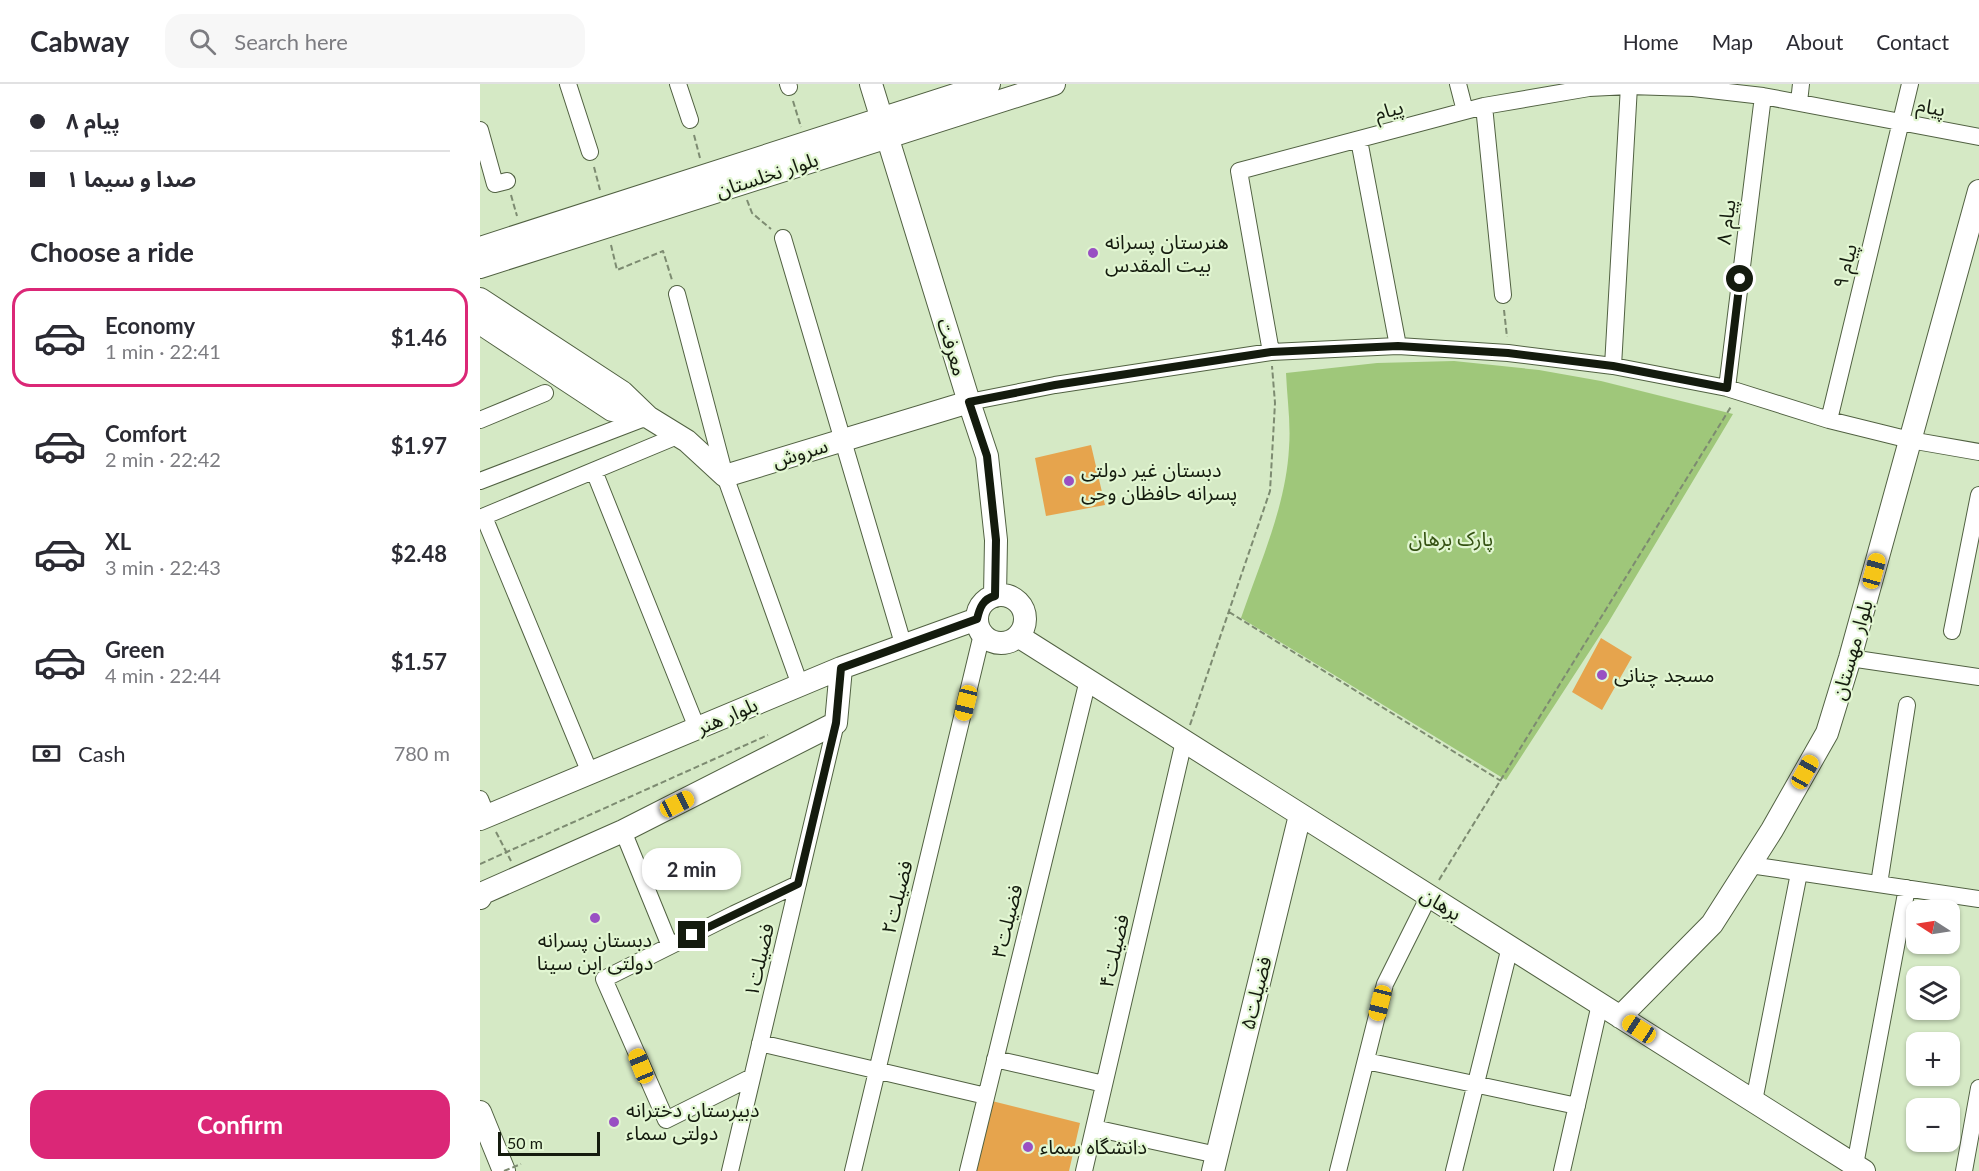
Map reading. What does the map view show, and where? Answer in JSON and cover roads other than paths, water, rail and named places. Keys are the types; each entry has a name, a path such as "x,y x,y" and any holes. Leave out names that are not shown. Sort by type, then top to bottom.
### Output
{"street":[{"path":"568,84 590,152"},
{"path":"678,84 690,120"},
{"name":"معرفت","path":"872,84 987,456 996,540 995,596"},
{"name":"بلوار نخلستان","path":"480,267 741,183 989,84"},
{"name":"بلوار نخلستان","path":"480,248 806,143 886,127 1054,84"},
{"path":"1458,84 1465,111"},
{"path":"1799,102 1801,84"},
{"name":"پیام ۹","path":"1829,420 1910,84"},
{"name":"پیام","path":"1271,352 1239,171 1484,106 1589,86 1694,86 1799,102 1979,137"},
{"path":"1613,366 1629,86"},
{"name":"پیام ۸","path":"1733,390 1763,96"},
{"path":"1484,106 1503,295"},
{"path":"480,130 495,184 507,181"},
{"path":"1359,140 1398,346"},
{"name":"بلوار مهستان","path":"1620,1017 1712,924 1772,830 1827,733 1850,658 1979,191"},
{"path":"783,238 904,647"},
{"path":"677,294 725,476 800,685"},
{"path":"480,299 622,392 648,417 687,441 725,476"},
{"path":"480,323 612,410 648,417"},
{"path":"969,402 1055,385 1271,352 1398,346 1508,353 1613,366 1733,390 1829,420 1910,440 1979,452"},
{"path":"480,420 545,393"},
{"name":"سروش","path":"725,476 969,402"},
{"path":"480,481 648,417"},
{"path":"590,773 482,518 677,436"},
{"path":"594,471 697,728"},
{"path":"1952,631 1979,495"},
{"path":"1003,594 1011,596 1022,607 1025,622 1018,636 1003,643 995,642 980,626 980,606 988,598 995,596 1003,594"},
{"name":"بلوار هنر","path":"482,811 590,773 841,668 904,647 980,626"},
{"name":"فضیلت۲","path":"853,1171 980,626"},
{"name":"برهان","path":"1018,636 1859,1168"},
{"path":"1850,658 1979,677"},
{"path":"480,898 483,893 623,831 836,723 841,668"},
{"name":"فضیلت۳","path":"968,1171 1088,680"},
{"path":"1879,884 1907,705"},
{"name":"فضیلت۱","path":"730,1171 836,723"},
{"name":"فضیلت۴","path":"1083,1171 1184,741"},
{"name":"فضیلت۵","path":"1215,1163 1300,815"},
{"path":"623,831 670,946"},
{"path":"1750,865 1979,899"},
{"path":"1754,1101 1799,873"},
{"path":"752,1077 666,1120 604,979 798,884"},
{"path":"1859,1168 1907,888"},
{"path":"1338,1171 1385,984 1430,896"},
{"path":"1454,1171 1509,947"},
{"path":"1562,1171 1600,1004"},
{"path":"760,1042 986,1096"},
{"path":"995,1059 1104,1084"},
{"path":"1366,1060 1577,1106"},
{"path":"1964,1171 1979,1088"},
{"path":"480,1112 510,1169"},
{"path":"1094,1128 1215,1163"}],"place":[{"name":"هنرستان پسرانه بیت المقدس","path":"1093,253"},
{"name":"دبستان غیر دولتی پسرانه حافظان وحی","path":"1069,481"},
{"name":"مسجد چنانی","path":"1602,675"},
{"name":"دبستان پسرانه دولتی ابن سینا","path":"595,918"},
{"name":"دبیرستان دخترانه دولتی سماء","path":"614,1122"},
{"name":"دانشگاه سماء","path":"1028,1147"}],"park label":[{"name":"پارک برهان","path":"1451,539"}]}
